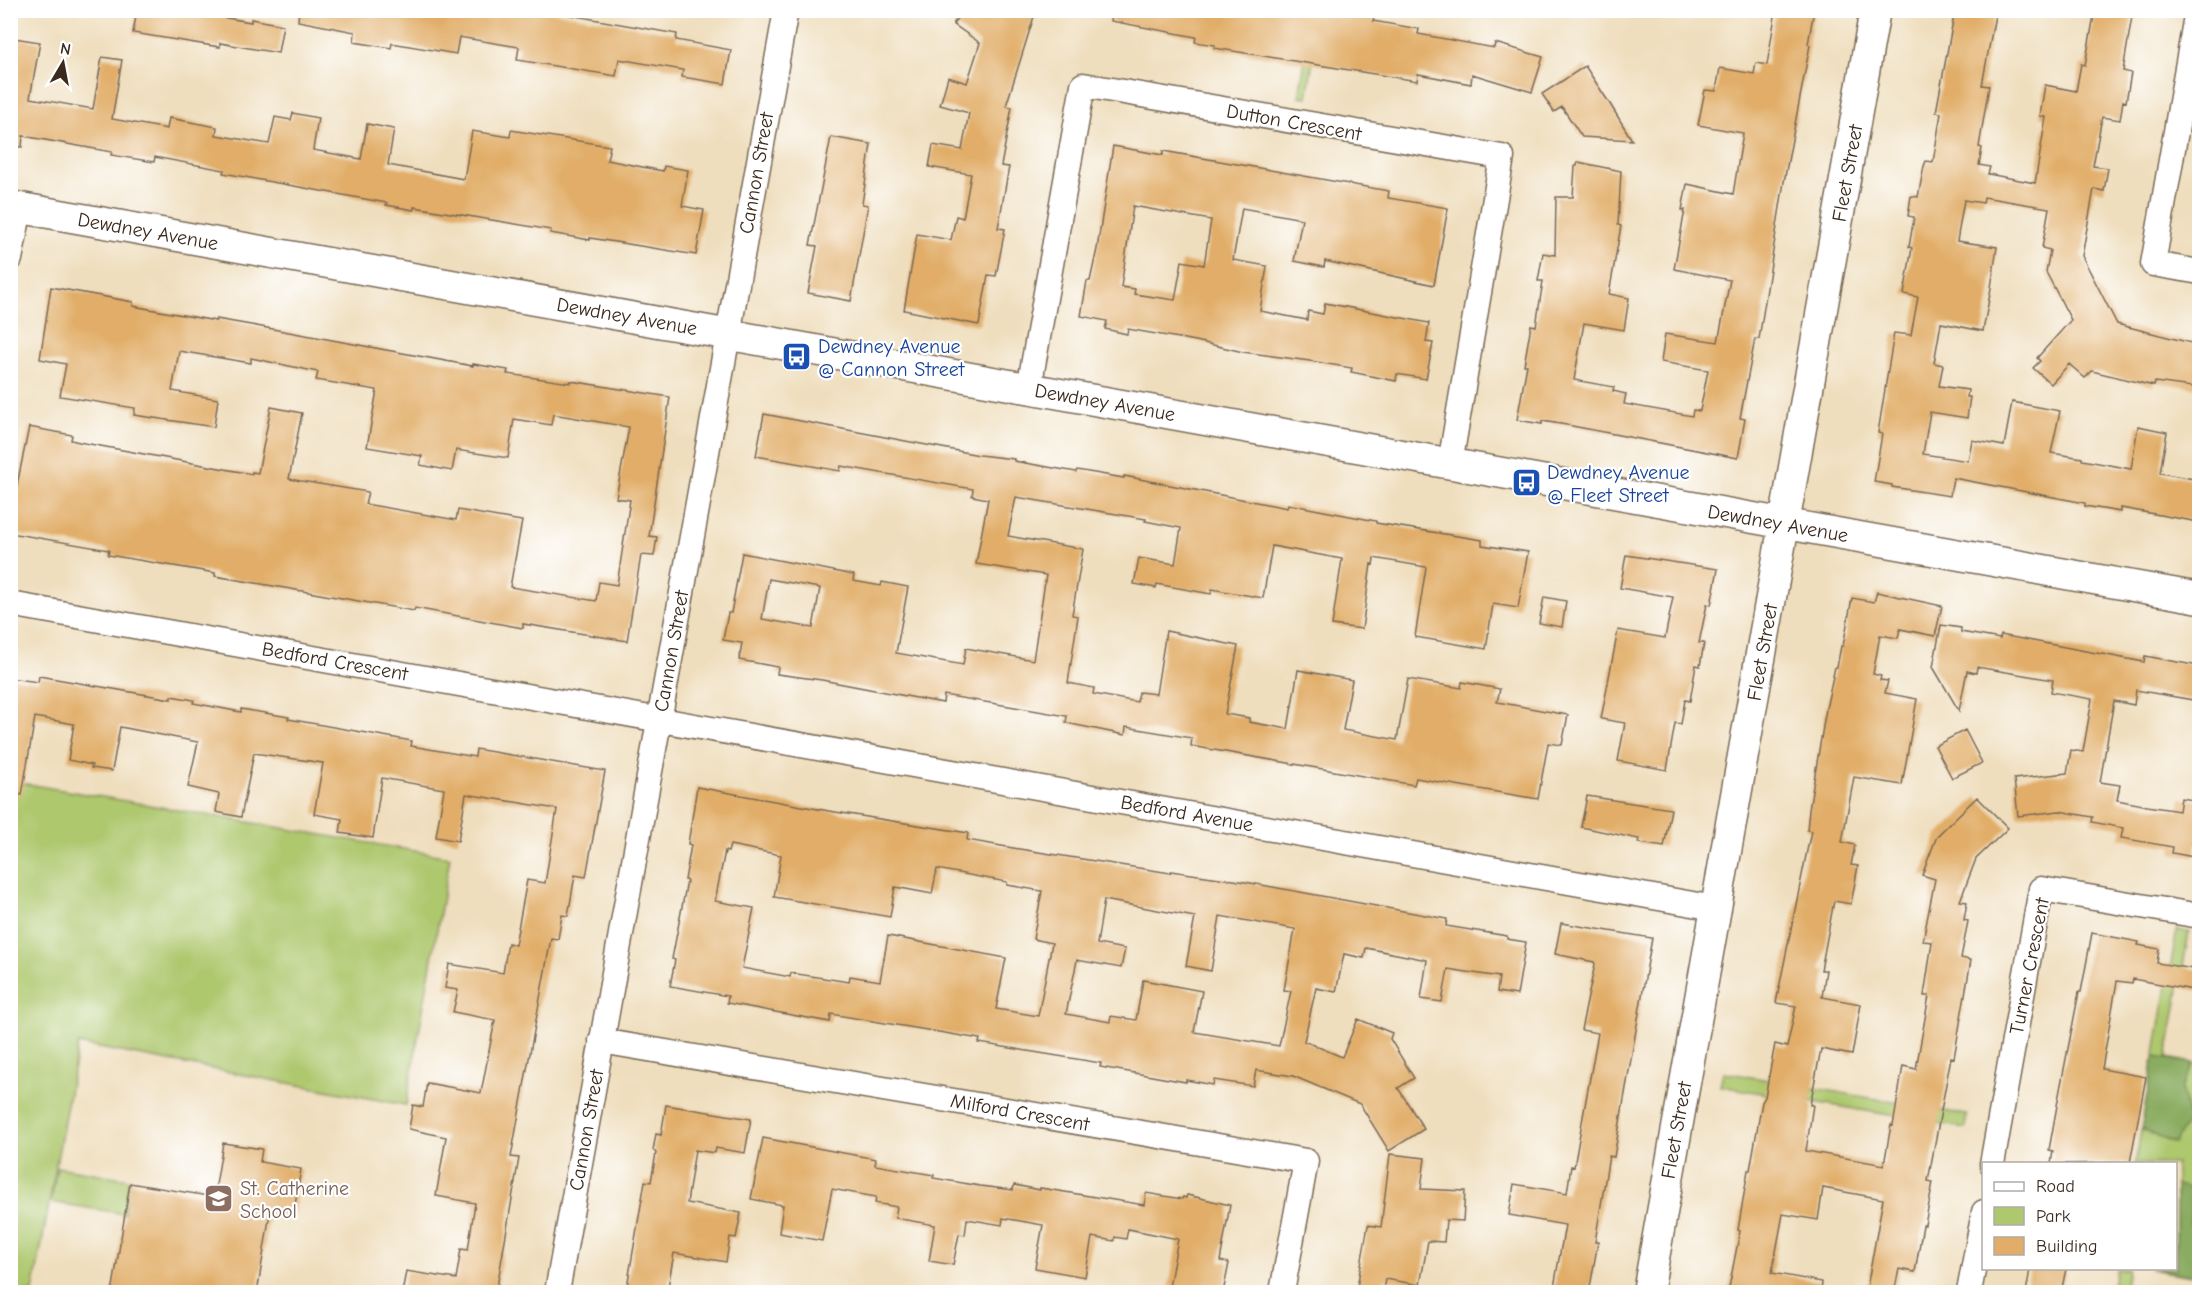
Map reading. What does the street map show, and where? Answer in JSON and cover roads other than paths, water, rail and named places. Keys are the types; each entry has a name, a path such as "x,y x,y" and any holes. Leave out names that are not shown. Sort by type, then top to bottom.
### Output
{"street":[{"name":"Cannon Street","path":"557,1293 786,10"},
{"name":"Fleet Street","path":"1648,1293 1875,10"},
{"path":"2197,10 2153,264 2199,272"},
{"name":"Dutton Crescent","path":"1029,388 1083,85 1502,157 1450,464"},
{"name":"Dewdney Avenue","path":"15,207 2199,598"},
{"path":"10,260 15,207"},
{"name":"Bedford Crescent","path":"10,604 659,718"},
{"name":"Bedford Avenue","path":"659,718 1715,908"},
{"name":"Turner Crescent","path":"1992,1162 2041,889 2199,916"},
{"name":"Milford Crescent","path":"602,1041 1306,1161 1282,1293"},
{"path":"1969,1293 1982,1218"}],"place":[{"name":"Dewdney Avenue @ Cannon Street","path":"797,357"},
{"name":"Dewdney Avenue @ Fleet Street","path":"1526,483"},
{"name":"St. Catherine School","path":"219,1199"}]}
